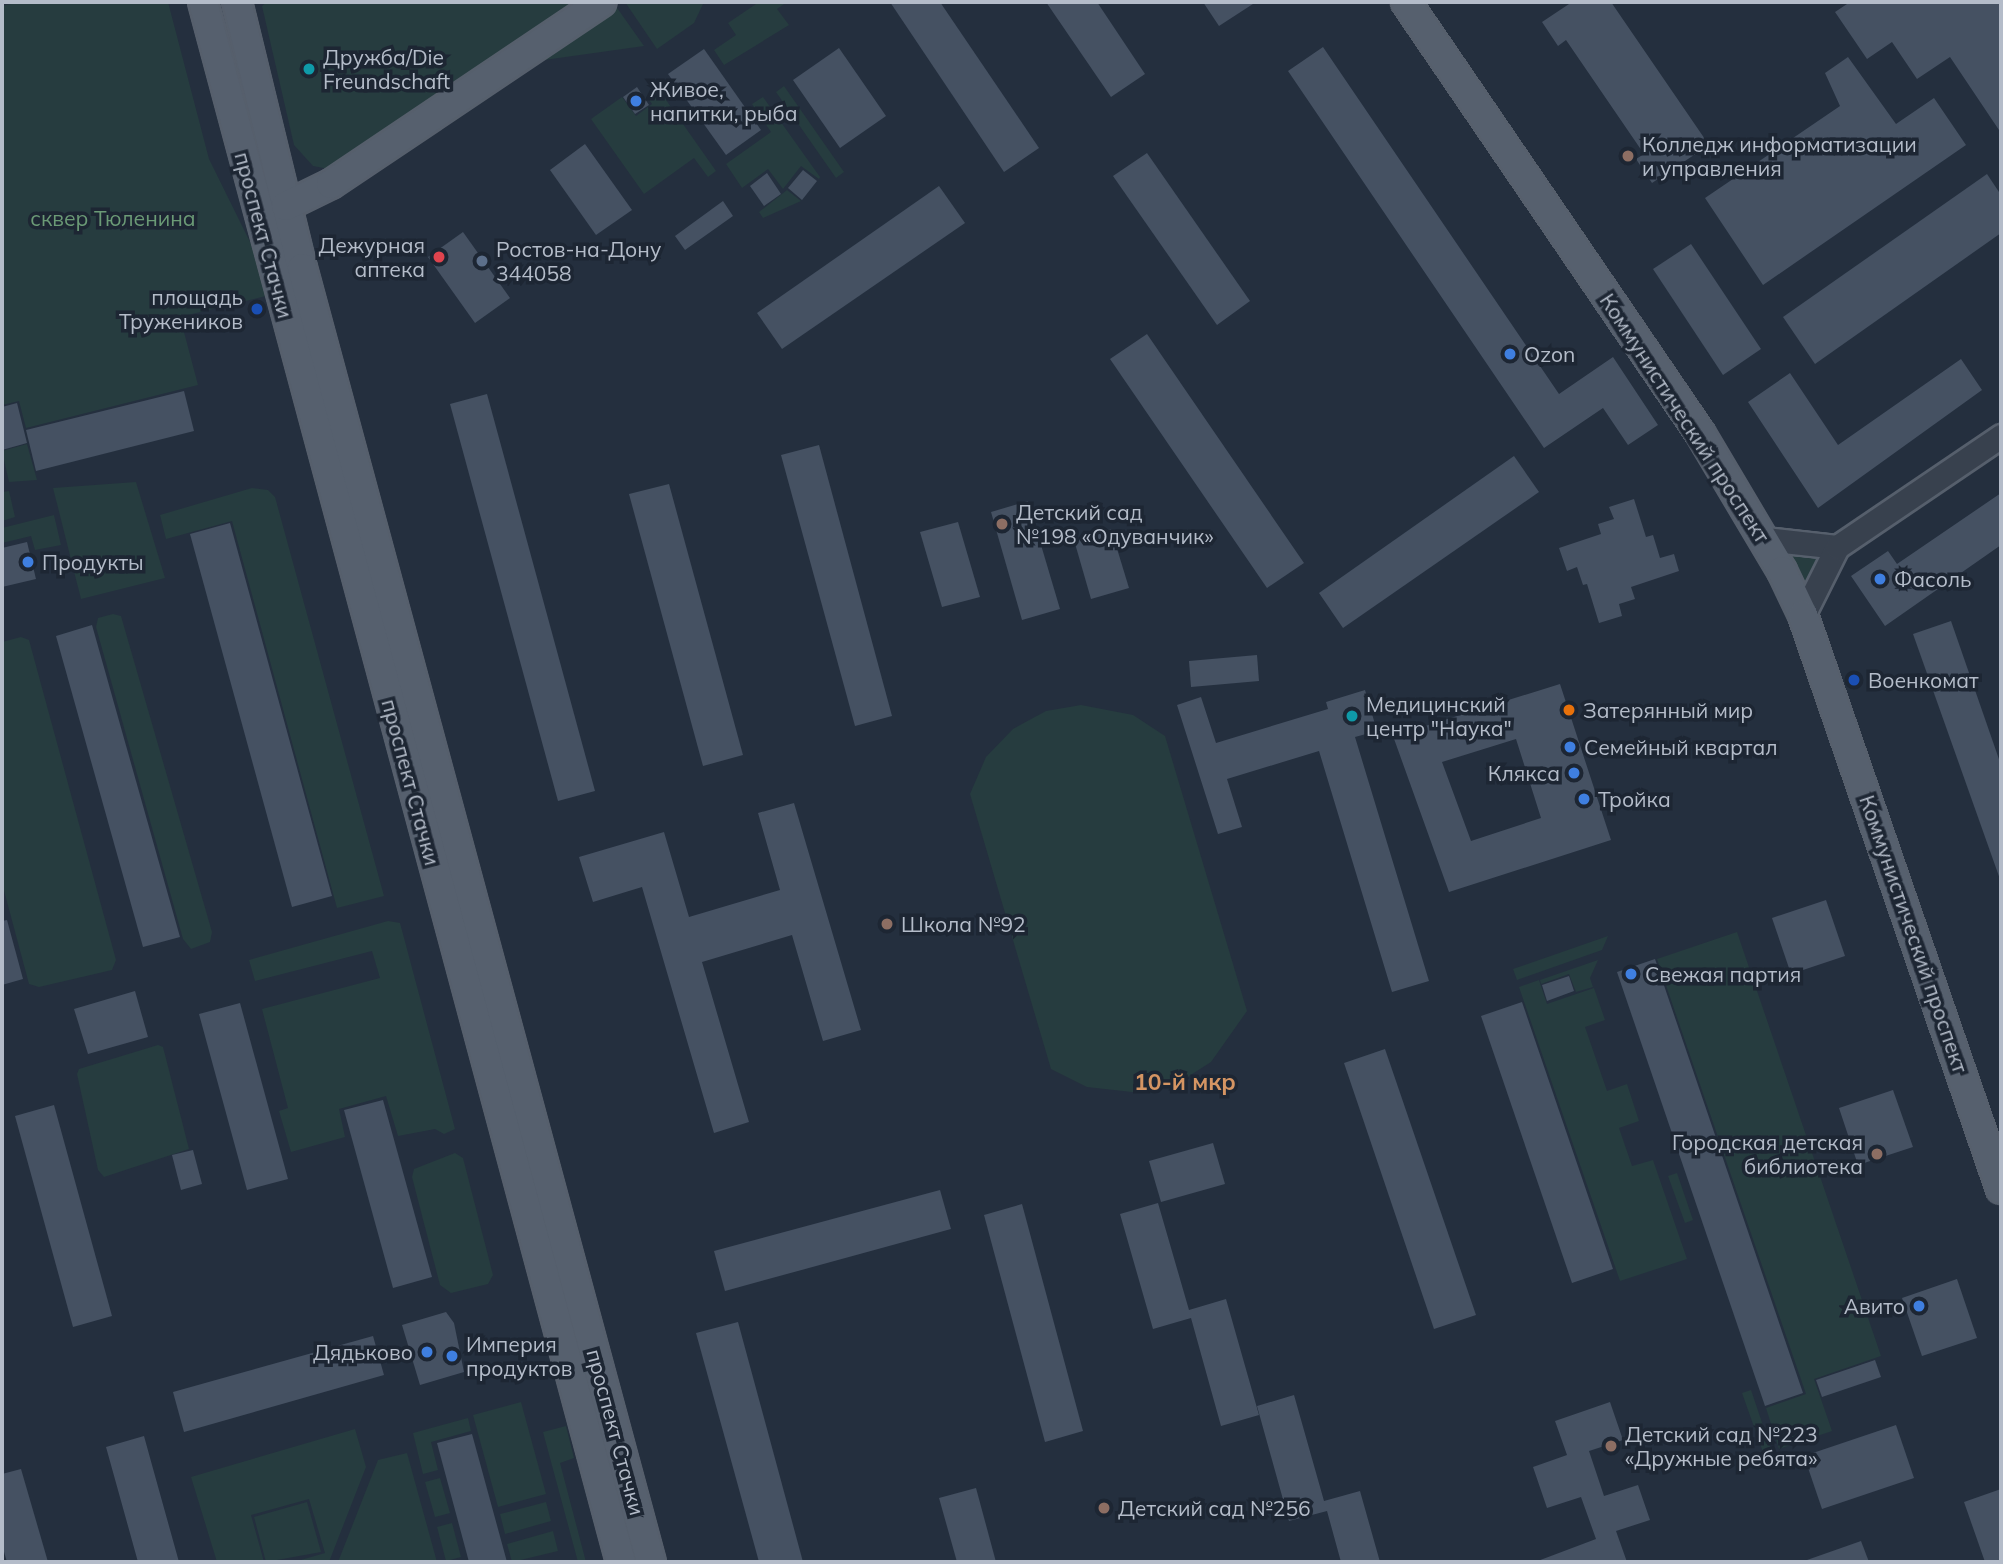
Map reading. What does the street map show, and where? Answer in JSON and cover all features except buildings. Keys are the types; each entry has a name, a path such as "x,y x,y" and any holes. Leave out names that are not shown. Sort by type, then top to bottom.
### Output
{"main road":[{"name":"проспект Стачки","path":"203,2 251,190 621,1562"},
{"name":"проспект Стачки","path":"237,2 286,205 651,1562"},
{"path":"251,190 286,205 331,184 602,2"},
{"name":"Коммунистический проспект","path":"1406,2 1700,433 1765,539 1803,615 2001,1189"},
{"path":"534,1238 561,1231"}],"street":[{"path":"1803,615 1837,547 2001,436"},
{"path":"1765,539 1837,547"}],"green space":[{"name":"сквер Тюленина","path":"20,2 168,2 209,159 253,248 266,296 180,317 198,385 26,428 19,401 2,405 2,6"},
{"path":"267,2 582,2 329,169 313,166 294,145 262,6"},
{"path":"625,2 704,2 694,23 657,49"},
{"path":"759,2 787,2 777,9 789,25 724,65 714,50 736,35 728,23"},
{"path":"615,5 644,46 530,62"},
{"path":"784,86 844,172 836,178 776,92"},
{"path":"659,90 716,171 708,177 694,158 644,194 591,119 622,97 636,116 652,104 648,98"},
{"path":"763,97 819,179 801,166 783,189 768,169 742,188 726,164 771,132 752,104"},
{"path":"787,190 801,201 763,218 759,212"},
{"path":"27,444 37,480 9,482 2,451"},
{"path":"136,482 165,578 81,599 53,488"},
{"path":"252,488 268,490 275,497 384,896 337,908 232,521 166,539 160,515"},
{"path":"9,491 15,517 2,521 2,492"},
{"path":"54,515 61,545 35,550 31,536 2,543 2,528"},
{"path":"1794,552 1825,556 1807,585 1791,556"},
{"path":"113,614 121,616 212,932 210,942 191,949 183,939 96,627 98,618"},
{"path":"21,637 29,640 116,960 112,970 39,987 29,984 2,883 2,642"},
{"path":"1081,705 1133,715 1165,736 1247,1011 1211,1062 1178,1083 1141,1093 1087,1087 1051,1069 970,794 986,757 1013,729 1046,711"},
{"path":"388,921 400,923 455,1129 444,1134 435,1129 398,1136 386,1096 339,1109 345,1137 291,1152 279,1111 288,1108 262,1009 380,978 372,951 255,981 249,960"},
{"path":"1737,932 1881,1356 1814,1379 1832,1431 1779,1449 1766,1408 1806,1394 1657,959"},
{"path":"1608,936 1602,950 1517,980 1513,969"},
{"path":"1598,960 1590,978 1593,987 1576,992 1569,974 1541,984 1540,980"},
{"path":"1539,980 1547,1004 1594,988 1605,1020 1585,1027 1607,1091 1627,1084 1639,1121 1619,1128 1632,1166 1653,1160 1687,1259 1620,1281 1519,987"},
{"path":"158,1045 163,1047 189,1149 104,1177 98,1170 77,1074 79,1069"},
{"path":"455,1153 463,1158 493,1275 488,1284 451,1293 440,1285 412,1177 414,1169"},
{"path":"1677,1173 1693,1220 1685,1223 1668,1176"},
{"path":"1751,1390 1772,1452 1764,1455 1742,1393"},
{"path":"521,1402 546,1494 498,1507 473,1415"},
{"path":"468,1418 471,1431 431,1442 438,1470 423,1474 413,1433"},
{"path":"566,1426 574,1458 560,1463 586,1562 578,1562 543,1432"},
{"path":"355,1429 366,1467 329,1562 294,1562 325,1553 309,1499 251,1515 264,1562 217,1562 191,1477"},
{"path":"407,1453 437,1562 338,1562 378,1460"},
{"path":"440,1478 450,1513 435,1517 425,1482"},
{"path":"307,1502 321,1552 266,1562 254,1517"},
{"path":"546,1502 551,1521 505,1534 500,1514"},
{"path":"452,1523 461,1557 446,1561 437,1527"},
{"path":"553,1531 558,1551 512,1562 507,1544"}],"place":[{"name":"Дружба/Die Freundschaft","path":"309,69"},
{"name":"Живое, напитки, рыба","path":"636,101"},
{"name":"Колледж информатизации и управления","path":"1628,156"},
{"name":"Дежурная аптека","path":"439,257"},
{"name":"Ростов-на-Дону 344058","path":"482,261"},
{"name":"площадь Тружеников","path":"257,309"},
{"name":"Ozon","path":"1510,354"},
{"name":"Детский сад №198 «Одуванчик»","path":"1002,524"},
{"name":"Продукты","path":"28,562"},
{"name":"Фасоль","path":"1880,579"},
{"name":"Военкомат","path":"1854,680"},
{"name":"Затерянный мир","path":"1569,710"},
{"name":"Медицинский центр \"Наука\"","path":"1352,716"},
{"name":"Семейный квартал","path":"1570,747"},
{"name":"Клякса","path":"1574,773"},
{"name":"Тройка","path":"1584,799"},
{"name":"Школа №92","path":"887,924"},
{"name":"Свежая партия","path":"1631,974"},
{"name":"Городская детская библиотека","path":"1877,1154"},
{"name":"Авито","path":"1919,1306"},
{"name":"Дядьково","path":"427,1352"},
{"name":"Империя продуктов","path":"452,1356"},
{"name":"Детский сад №223 «Дружные ребята»","path":"1611,1446"},
{"name":"Детский сад №256","path":"1104,1508"}],"district":[{"name":"10-й мкр","path":"1185,1082"}]}
